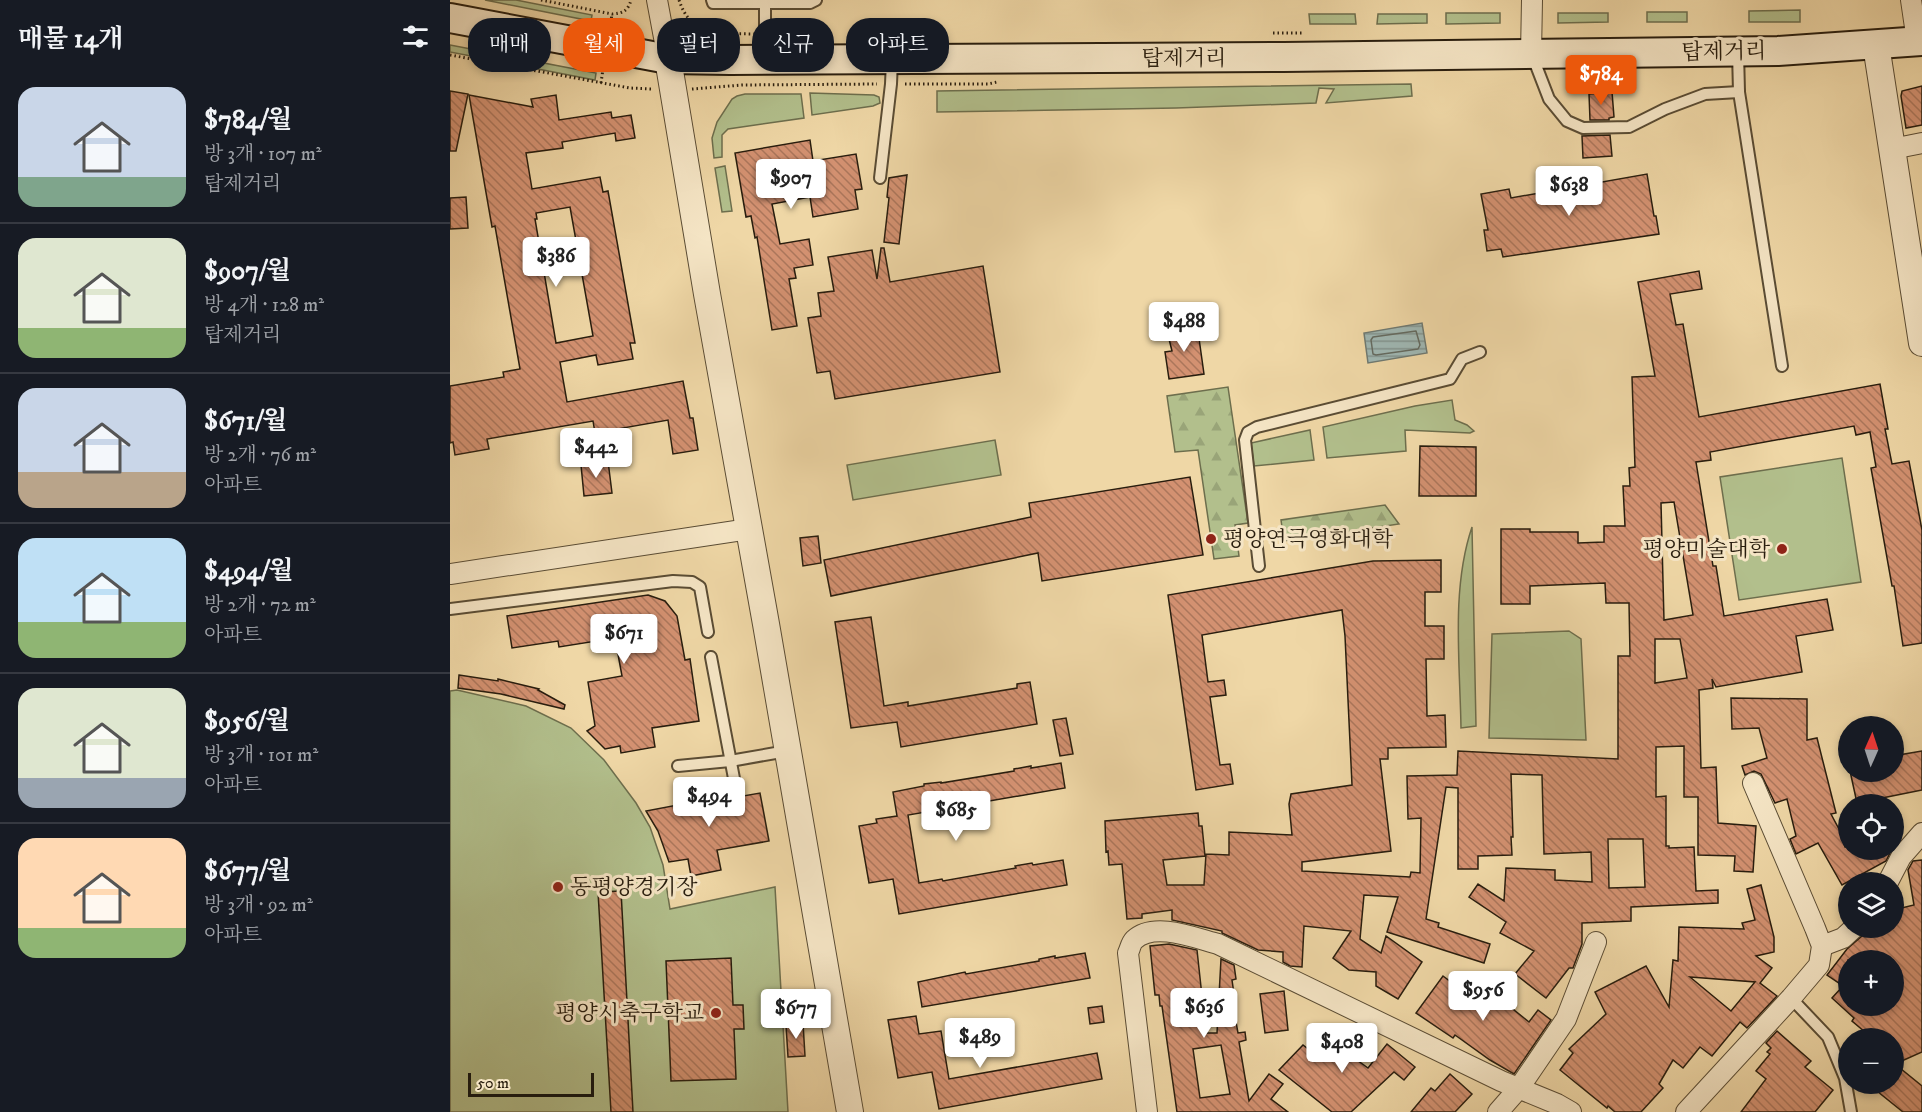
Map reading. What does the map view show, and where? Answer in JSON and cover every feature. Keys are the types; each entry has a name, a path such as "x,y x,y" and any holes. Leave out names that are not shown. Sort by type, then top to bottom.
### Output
{"main road":[{"name":"탑제거리","path":"450,18 657,57"},
{"name":"탑제거리","path":"949,59 1738,52 1919,41"}],"street":[{"path":"657,0 660,18"},
{"path":"1532,0 1532,54"},
{"path":"1911,0 1919,41"},
{"path":"1876,45 1918,297 1922,343"},
{"path":"670,72 850,1112"},
{"path":"1892,149 1922,144"},
{"path":"450,574 749,529"},
{"path":"1686,1112 1819,965 1822,946 1753,783"},
{"path":"1893,872 1901,857 1922,833"},
{"path":"1147,1112 1128,953 1133,940 1147,933 1174,932 1218,944 1571,1112"},
{"path":"1822,946 1843,938"},
{"path":"1498,1112 1518,1088 1566,1019 1596,942"}],"lane":[{"path":"712,0 713,3 810,3 816,0"},
{"path":"765,3 765,18"},
{"path":"1738,52 1739,92 1782,366"},
{"path":"1532,54 1549,99 1567,121 1583,128 1629,127 1665,109 1705,94 1739,92"},
{"path":"880,178 892,72"},
{"path":"1259,566 1245,440 1248,432 1257,427 1450,379 1462,359 1480,352"},
{"path":"450,609 673,580 692,582 700,587 708,632"},
{"path":"711,657 736,789"},
{"path":"678,766 730,761 787,751"},
{"path":"1791,998 1828,1037 1845,1078 1851,1112"}],"path":[{"path":"541,0 612,14 622,13 628,9 631,0"},
{"path":"679,0 682,10 702,30 752,43"},
{"path":"1270,33 1304,33"}],"green space":[{"path":"485,0 516,0 592,15 592,18 576,18"},
{"path":"1800,10 1800,22 1749,22 1749,11"},
{"path":"1647,12 1687,12 1687,22 1647,22"},
{"path":"1446,13 1500,13 1500,23 1446,24"},
{"path":"1558,13 1608,13 1608,22 1558,23"},
{"path":"1309,14 1355,14 1356,24 1310,24"},
{"path":"1378,14 1427,14 1427,23 1377,24"},
{"path":"450,45 468,48 468,55 450,52"},
{"path":"551,64 563,67 563,72 596,73 595,80 551,72"},
{"path":"1411,84 1412,96 1326,103 1334,89 1319,88 1316,103 937,112 937,91"},
{"path":"810,93 874,95 879,97 880,103 812,115"},
{"path":"745,94 801,94 804,118 728,129 722,135 722,157 714,158 712,138 717,122 732,99"},
{"path":"725,166 732,211 722,212 715,168"},
{"path":"1228,387 1248,523 1235,525 1239,556 1214,559 1198,450 1175,452 1167,396"},
{"path":"1452,400 1455,420 1474,431 1470,433 1405,430 1406,451 1327,458 1323,427"},
{"path":"1310,430 1314,460 1254,466 1251,443"},
{"path":"995,440 1001,475 853,500 847,465"},
{"path":"1842,458 1861,582 1739,600 1720,477"},
{"path":"1385,505 1399,524 1284,541 1281,520"},
{"path":"1472,527 1476,726 1461,728 1459,600 1465,551"},
{"path":"1569,631 1581,639 1586,740 1489,738 1492,634"},
{"name":"동평양경기장","path":"457,690 526,706 571,728 604,760 636,803 650,827 663,865 670,909 775,887 788,1112 450,1112 450,691"}],"water":[{"path":"1422,323 1427,353 1368,363 1364,333"}],"building":[{"path":"1922,86 1922,125 1906,128 1902,91"},
{"path":"450,91 468,94 456,151 450,151"},
{"path":"1612,92 1614,117 1609,120 1590,120 1589,94"},
{"path":"469,95 533,107 531,99 556,95 559,120 611,112 612,118 631,115 635,138 616,141 615,133 562,142 563,148 526,153 532,189 600,177 603,192 608,191 635,343 630,343 633,359 598,365 596,355 560,362 567,402 683,381 690,418 693,418 698,450 673,454 668,420 595,433 593,421 487,439 489,449 455,455 453,442 450,443 450,386 504,377 503,372 520,369 495,226 492,227","holes":["570,207 593,336 556,343 535,219 537,219 536,213"]},
{"path":"1610,135 1612,156 1583,158 1582,136"},
{"path":"810,140 813,161 856,154 862,189 855,190 858,209 813,217 810,197 772,204 780,244 809,239 813,265 794,268 796,278 789,279 797,326 772,330 757,237 755,238 751,216 746,217 735,153"},
{"path":"1647,174 1659,234 1503,257 1501,249 1487,251 1484,230 1488,230 1481,194 1509,189 1511,198"},
{"path":"907,175 899,244 884,242 889,178"},
{"path":"466,197 468,228 450,229 450,198"},
{"path":"881,248 884,248 890,282 983,266 1000,372 835,399 830,371 817,373 808,318 821,316 818,293 834,291 828,257 872,250 877,279"},
{"path":"1699,271 1702,289 1670,294 1676,325 1683,324 1699,417 1880,384 1892,464 1909,461 1922,530 1922,643 1903,646 1871,468 1876,467 1870,432 1856,435 1854,426 1710,452 1711,460 1696,462 1713,566 1716,566 1724,616 1827,599 1833,630 1796,636 1802,672 1716,687 1712,679 1713,688 1699,690 1701,768 1716,767 1718,823 1756,826 1753,872 1734,871 1735,856 1698,855 1698,797 1684,797 1684,746 1656,747 1656,797 1666,796 1666,846 1669,848 1694,847 1696,891 1718,890 1718,903 1631,907 1631,921 1582,923 1582,944 1573,968 1569,968 1546,998 1515,974 1534,951 1500,933 1506,922 1469,897 1478,884 1504,901 1506,868 1555,870 1555,880 1592,882 1591,852 1544,854 1542,775 1511,774 1512,855 1478,856 1478,869 1458,869 1458,788 1446,787 1426,919 1439,923 1438,927 1490,944 1484,963 1387,932 1398,897 1364,895 1360,939 1381,953 1386,936 1422,962 1398,999 1376,986 1376,972 1349,970 1333,958 1351,931 1304,926 1302,967 1290,966 1283,962 1283,952 1258,950 1222,931 1172,920 1172,910 1142,914 1142,918 1127,919 1122,864 1109,865 1108,851 1106,852 1105,821 1198,813 1199,826 1202,826 1205,856 1163,860 1167,885 1204,885 1206,854 1229,855 1229,832 1292,835 1289,804 1291,794 1352,785 1342,610 1202,635 1208,682 1224,680 1226,695 1210,697 1220,765 1230,764 1233,784 1196,790 1168,595 1373,561 1441,560 1441,592 1425,592 1425,626 1444,626 1444,659 1426,659 1427,716 1445,715 1446,747 1388,748 1388,759 1380,759 1391,851 1302,862 1302,871 1410,877 1411,872 1420,873 1421,818 1408,819 1407,776 1457,775 1458,751 1618,759 1618,656 1630,656 1629,603 1606,603 1605,583 1530,586 1530,604 1501,604 1501,529 1530,529 1530,532 1578,532 1578,543 1604,542 1604,526 1625,526 1623,486 1630,486 1629,468 1635,467 1632,377 1655,376 1638,282","holes":["1674,502 1693,615 1664,620 1661,503","1655,639 1680,639 1687,678 1655,683","1608,839 1643,839 1645,887 1609,888"]},
{"path":"1197,324 1204,374 1169,379 1165,352 1172,351 1167,331"},
{"path":"1420,446 1476,447 1476,496 1419,496"},
{"path":"608,461 612,493 584,496 581,465"},
{"path":"1190,477 1203,555 1042,581 1038,553 831,596 824,560 1031,517 1029,503"},
{"path":"818,536 821,563 803,566 800,538"},
{"path":"648,595 665,601 677,616 685,660 690,659 699,721 652,728 655,747 621,753 620,746 605,749 587,731 595,726 588,682 622,676 615,638 559,647 558,641 512,648 507,616"},
{"path":"871,617 884,706 908,702 908,706 1017,688 1017,684 1030,682 1037,724 901,747 897,722 851,728 835,622"},
{"path":"459,675 498,681 498,679 539,689 565,705 564,709 501,694 458,688"},
{"path":"1731,698 1807,699 1807,740 1817,738 1836,813 1831,814 1838,827 1838,860 1886,861 1866,872 1838,872 1838,878 1818,843 1796,854 1790,839 1796,836 1787,799 1775,803 1761,774 1754,771 1745,775 1742,766 1767,758 1759,728 1732,729"},
{"path":"1066,718 1073,754 1060,756 1053,720"},
{"path":"1922,751 1922,790 1902,794 1855,794 1852,782 1904,782 1904,754"},
{"path":"1061,763 1065,788 908,815 919,883 942,879 943,881 1032,863 1033,865 1063,860 1067,885 899,914 893,879 869,883 859,826 877,823 876,819 897,816 893,792 924,786 924,784"},
{"path":"706,787 709,802 760,793 769,841 717,850 721,870 691,876 688,859 669,862 658,831 646,811 678,805 676,793"},
{"path":"1922,860 1922,1052 1904,1060 1904,1028 1860,1028 1852,1021 1854,1018 1852,1016 1904,1016 1904,950 1846,950 1860,938 1904,938 1904,907 1914,905 1908,870 1913,861"},
{"path":"1761,885 1774,937 1774,952 1756,956 1772,968 1760,983 1777,996 1747,1028 1740,1022 1712,1056 1700,1047 1683,1068 1673,1060 1659,1084 1663,1088 1641,1112 1615,1112 1608,1106 1607,1108 1560,1070 1573,1053 1569,1049 1606,1014 1595,992 1646,966 1669,1007 1673,960 1678,961 1679,927 1744,929 1742,923 1755,920 1747,889","holes":["1690,977 1755,982 1731,1011"]},
{"path":"621,891 633,1112 611,1112 598,892"},
{"path":"1169,944 1197,950 1206,1033 1217,1033 1221,959 1234,965 1236,979 1232,980 1234,994 1231,995 1238,1033 1245,1032 1246,1040 1239,1042 1249,1101 1269,1074 1283,1084 1271,1099 1288,1112 1177,1112 1162,1006 1160,1006 1159,995 1155,995 1150,946","holes":["1221,1045 1230,1094 1200,1098 1193,1049"]},
{"path":"1085,953 1090,978 922,1007 918,982 965,972 966,974 1039,961 1039,959 1055,956 1055,958"},
{"path":"731,958 733,1005 743,1005 744,1029 734,1029 736,1079 671,1081 666,961"},
{"path":"1838,961 1838,983 1827,975"},
{"path":"1443,976 1463,991 1473,977 1529,1022 1538,1010 1551,1020 1514,1074 1455,1035 1453,1038 1416,1013"},
{"path":"1284,991 1288,1030 1265,1033 1260,994"},
{"path":"1838,991 1838,1003 1832,998"},
{"path":"1102,1006 1104,1022 1090,1024 1088,1008"},
{"path":"916,1016 919,1034 941,1031 949,1079 1097,1053 1102,1079 939,1109 932,1072 898,1078 888,1020"},
{"path":"803,1023 805,1056 788,1057 786,1025"},
{"path":"1777,1031 1811,1061 1805,1067 1833,1090 1815,1112 1741,1112 1766,1079 1756,1071 1770,1054 1767,1052 1771,1048 1766,1043"},
{"path":"1324,1036 1368,1068 1387,1044 1415,1067 1404,1080 1394,1072 1351,1112 1332,1112 1279,1070 1303,1045 1312,1052"},
{"path":"1904,1071 1922,1086 1922,1112 1903,1112 1881,1094 1904,1094"},
{"path":"1450,1074 1472,1094 1455,1112 1411,1112 1431,1088 1435,1091"}],"place":[{"name":"평양연극영화대학","path":"1211,539"},
{"name":"평양미술대학","path":"1782,549"},
{"name":"동평양경기장","path":"558,887"},
{"name":"평양시축구학교","path":"716,1013"}]}
